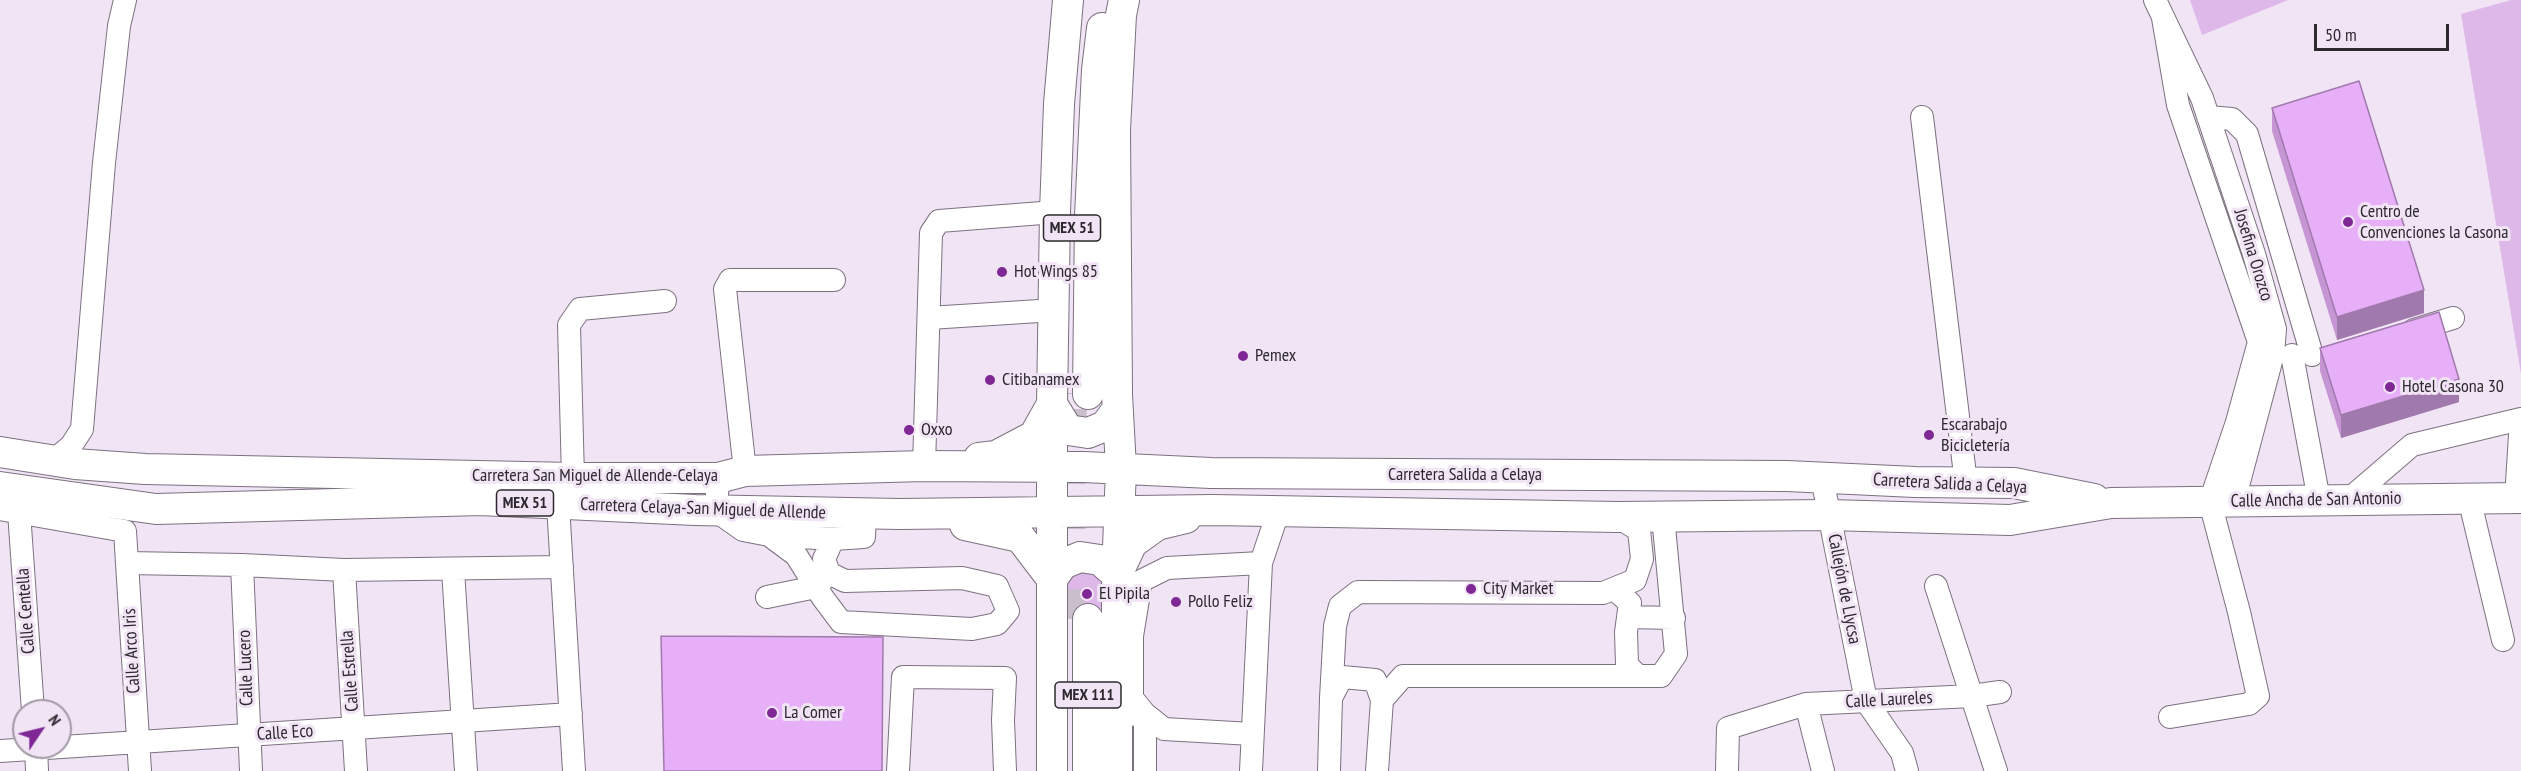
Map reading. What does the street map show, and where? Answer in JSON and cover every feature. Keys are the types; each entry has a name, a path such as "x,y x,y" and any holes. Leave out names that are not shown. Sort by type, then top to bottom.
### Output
{"main road":[{"path":"1068,0 1059,104 1055,212 1055,310 1071,397 1068,430 1088,433 1105,426 1117,410"},
{"name":"MEX 51","path":"1071,397 1073,146 1077,63 1084,0"},
{"name":"MEX 51","path":"1071,397 1091,205 1097,70 1105,0"},
{"path":"1117,771 1117,575 1121,468 1117,410 1115,130 1121,15 1124,0"},
{"path":"924,466 996,456 1034,436 1071,397"},
{"path":"1055,771 1052,466 1071,397"},
{"path":"1117,410 1130,436 1145,452 1162,463 1211,473"},
{"name":"Carretera San Miguel de Allende-Celaya","path":"0,452 145,469 573,478 732,475 924,466 1083,467"},
{"name":"Carretera Salida a Celaya","path":"1083,467 1211,473 1822,478 2014,483 2111,503"},
{"path":"1661,476 1663,516"},
{"name":"Carretera Celaya-San Miguel de Allende","path":"0,487 156,508 480,500 716,511 900,514 1083,510"},
{"name":"Calle Ancha de San Antonio","path":"2111,503 2518,498"},
{"name":"Carretera Salida a Celaya","path":"1083,510 1617,517 1828,515 2010,520 2111,503"},
{"path":"1117,575 1132,543 1157,525 1213,510"},
{"path":"900,514 983,527 1020,537 1052,579"},
{"path":"1052,579 1063,564 1080,557 1100,560 1117,575"},
{"name":"MEX 111","path":"1055,771 1079,619 1088,771"}],"street":[{"path":"54,460 71,446 82,429 104,163 119,26 125,0"},
{"name":"Josefina Orozco","path":"2159,9 2202,98 2254,254 2275,330 2294,352"},
{"name":"Josefina Orozco","path":"2159,9 2178,105 2294,352"},
{"path":"1922,117 1966,483"},
{"path":"2208,117 2232,119 2247,134 2294,352 2319,500"},
{"path":"924,466 931,233 939,221 1055,212"},
{"path":"834,280 730,280 725,289 732,475 716,511 743,530 769,535 833,539 864,537 865,513"},
{"path":"573,478 569,326 580,309 665,301"},
{"path":"929,318 1055,310"},
{"path":"2399,334 2453,318"},
{"name":"Josefina Orozco","path":"2222,502 2237,422 2294,352"},
{"path":"2348,500 2412,445 2521,420 2518,498"},
{"name":"Callejón de Llycsa","path":"1822,478 1866,701"},
{"path":"2469,498 2503,640"},
{"path":"2170,717 2249,704 2258,696 2239,612 2222,502"},
{"path":"558,505 574,771"},
{"name":"Calle Arco Iris","path":"9,510 125,531 140,771"},
{"name":"Calle Centella","path":"9,510 32,699"},
{"path":"1251,771 1261,563 1278,512"},
{"path":"1382,700 1403,676 1661,676 1676,654 1663,516"},
{"path":"1329,771 1335,626 1340,606 1358,592 1603,593 1635,580 1642,559 1639,530 1617,517"},
{"path":"767,597 823,580 962,578 997,586 1008,611 998,624 972,629 841,622 823,580 796,555 769,535"},
{"path":"823,580 824,558 833,539"},
{"path":"127,563 344,570 562,567"},
{"path":"1252,734 1164,729 1145,714 1132,698 1131,636 1141,581 1167,568 1261,563"},
{"name":"Calle Lucero","path":"242,565 251,771"},
{"name":"Calle Estrella","path":"344,570 357,771"},
{"path":"453,570 466,771"},
{"path":"1936,586 1996,771"},
{"path":"1614,589 1630,603 1626,632 1627,665 1638,676"},
{"path":"1628,617 1674,618"},
{"path":"898,771 903,677 1005,678 1003,720 1005,771"},
{"path":"1331,698 1342,677 1375,680 1382,700 1377,771"},
{"name":"Calle Laureles","path":"1727,771 1728,728 1806,704 1972,696 2000,692"},
{"path":"1866,701 1902,753 1907,771"},
{"path":"1806,704 1823,771"},
{"name":"Calle Eco","path":"72,751 138,742 571,714"},
{"path":"1118,726 1127,715 1145,714"},
{"path":"1145,714 1145,771"}],"shaded area":[{"path":"2190,0 2288,0 2202,35"},
{"path":"2511,0 2521,0 2521,374 2461,14"},
{"path":"1080,565 1107,578 1108,609 1066,611 1065,578"}],"building":[{"name":"Centro de Convenciones la Casona","path":"2359,81 2424,290 2337,317 2272,108"},
{"name":"Hotel Casona 30","path":"2439,312 2459,379 2341,415 2320,348"},
{"name":"La Comer","path":"661,636 883,637 882,771 664,771"}],"tunnel":[{"path":"1069,619 1072,393"}],"place":[{"name":"Centro de Convenciones la Casona","path":"2348,222"},
{"name":"Hot Wings 85","path":"1002,272"},
{"name":"Pemex","path":"1243,356"},
{"name":"Citibanamex","path":"990,380"},
{"name":"Hotel Casona 30","path":"2390,387"},
{"name":"Oxxo","path":"909,430"},
{"name":"Escarabajo Bicicletería","path":"1929,435"},
{"name":"City Market","path":"1471,589"},
{"name":"El Pipila","path":"1087,594"},
{"name":"Pollo Feliz","path":"1176,602"},
{"name":"La Comer","path":"772,713"}]}
